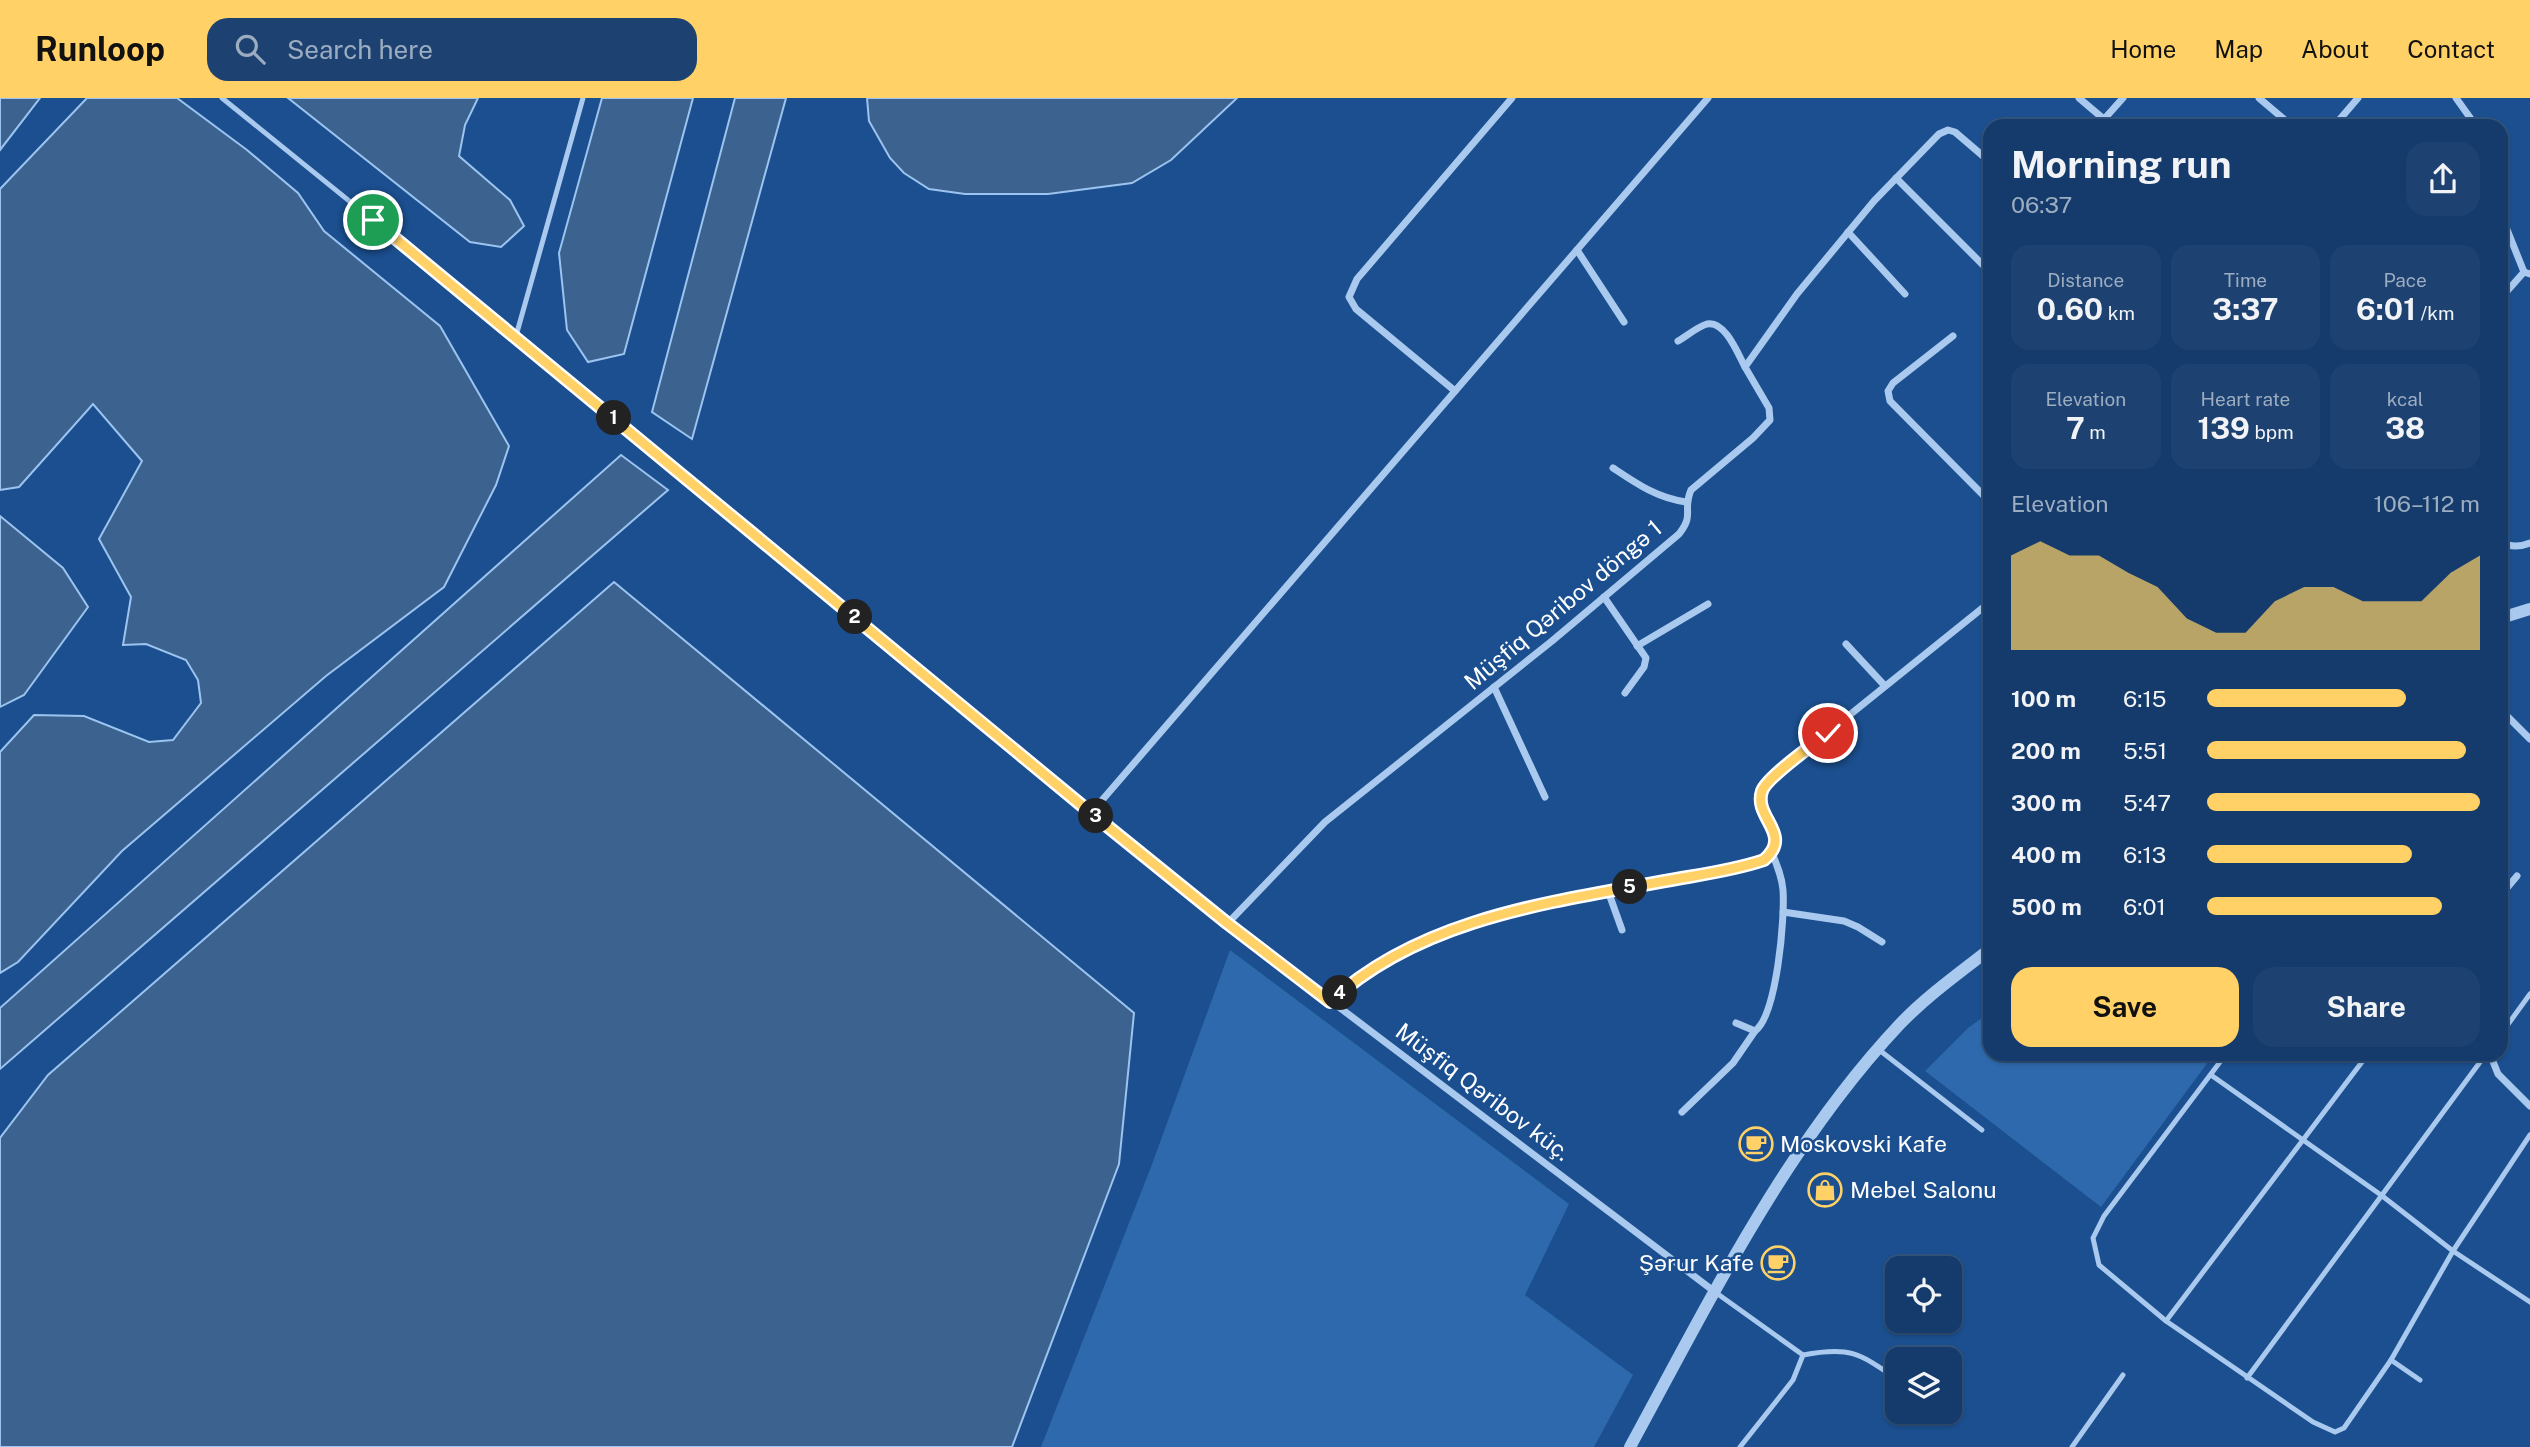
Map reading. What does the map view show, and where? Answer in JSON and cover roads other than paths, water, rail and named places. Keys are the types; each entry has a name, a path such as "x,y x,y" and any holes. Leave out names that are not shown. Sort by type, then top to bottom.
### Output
{"street":[{"path":"1455,391 1356,309 1349,297 1357,279 1513,98"},
{"path":"1091,813 1708,98"},
{"path":"2079,98 2097,119"},
{"path":"2105,119 2123,98"},
{"path":"2259,98 2284,119"},
{"path":"2340,119 2358,98"},
{"path":"2456,98 2471,119"},
{"path":"1678,341 1704,325 1713,324 1721,328 1745,367 1797,294 1848,232 1940,134 1948,130 1955,132 1983,156"},
{"path":"1896,178 1983,265"},
{"path":"2508,231 2527,273 2508,291"},
{"path":"1848,232 1905,294"},
{"path":"1577,250 1625,322"},
{"path":"1953,336 1894,383 1888,391 1890,401 1983,495"},
{"name":"Müşfiq Qəribov döngə 1","path":"1227,923 1325,822 1679,534 1688,523 1686,502 1691,490 1754,438 1770,420 1769,408 1745,367"},
{"path":"1613,468 1651,493 1686,502"},
{"path":"2508,545 2521,546 2530,543"},
{"path":"1604,597 1646,658 1644,667 1625,693"},
{"path":"1637,646 1708,604"},
{"path":"1682,1112 1733,1063 1761,1026 1766,1015 1782,947 1783,887 1772,853 1775,837 1760,801 1762,789 1770,779 1983,608"},
{"path":"2508,616 2530,609"},
{"path":"1846,644 1885,687"},
{"path":"1494,687 1545,797"},
{"path":"2508,717 2530,739"},
{"name":"Müşfiq Qəribov küç.","path":"1091,813 1227,923 1715,1292"},
{"path":"1330,1002 1355,978 1395,954 1441,935 1507,913 1753,864 1772,853"},
{"path":"2508,887 2518,876"},
{"path":"1608,891 1622,930"},
{"path":"1783,912 1844,921 1882,942"},
{"path":"1630,1447 1715,1292 1782,1179 1823,1118 1901,1022 1983,954"},
{"path":"1736,1023 1755,1031"},
{"path":"2492,1061 2498,1074 2530,1106"}],"lane":[{"path":"222,98 516,336 1091,813"},
{"path":"516,336 583,98"},
{"path":"2508,1024 2530,994"},
{"path":"1878,1049 1982,1130"},
{"path":"2221,1061 2104,1216 2093,1238 2099,1265 2166,1321 2313,1422 2335,1432 2344,1428 2391,1360 2453,1251 2530,1135"},
{"path":"2166,1321 2363,1061"},
{"path":"2247,1378 2483,1061"},
{"path":"2211,1075 2381,1195 2453,1251 2530,1301"},
{"path":"1715,1292 1803,1355 1834,1349 1865,1357 1885,1371"},
{"path":"1740,1447 1793,1380 1803,1355"},
{"path":"2391,1360 2420,1380"},
{"path":"2072,1447 2123,1375"}],"place":[{"name":"Moskovski Kafe","path":"1756,1144"},
{"name":"Mebel Salonu","path":"1825,1190"},
{"name":"Şərur Kafe","path":"1778,1263"}]}
